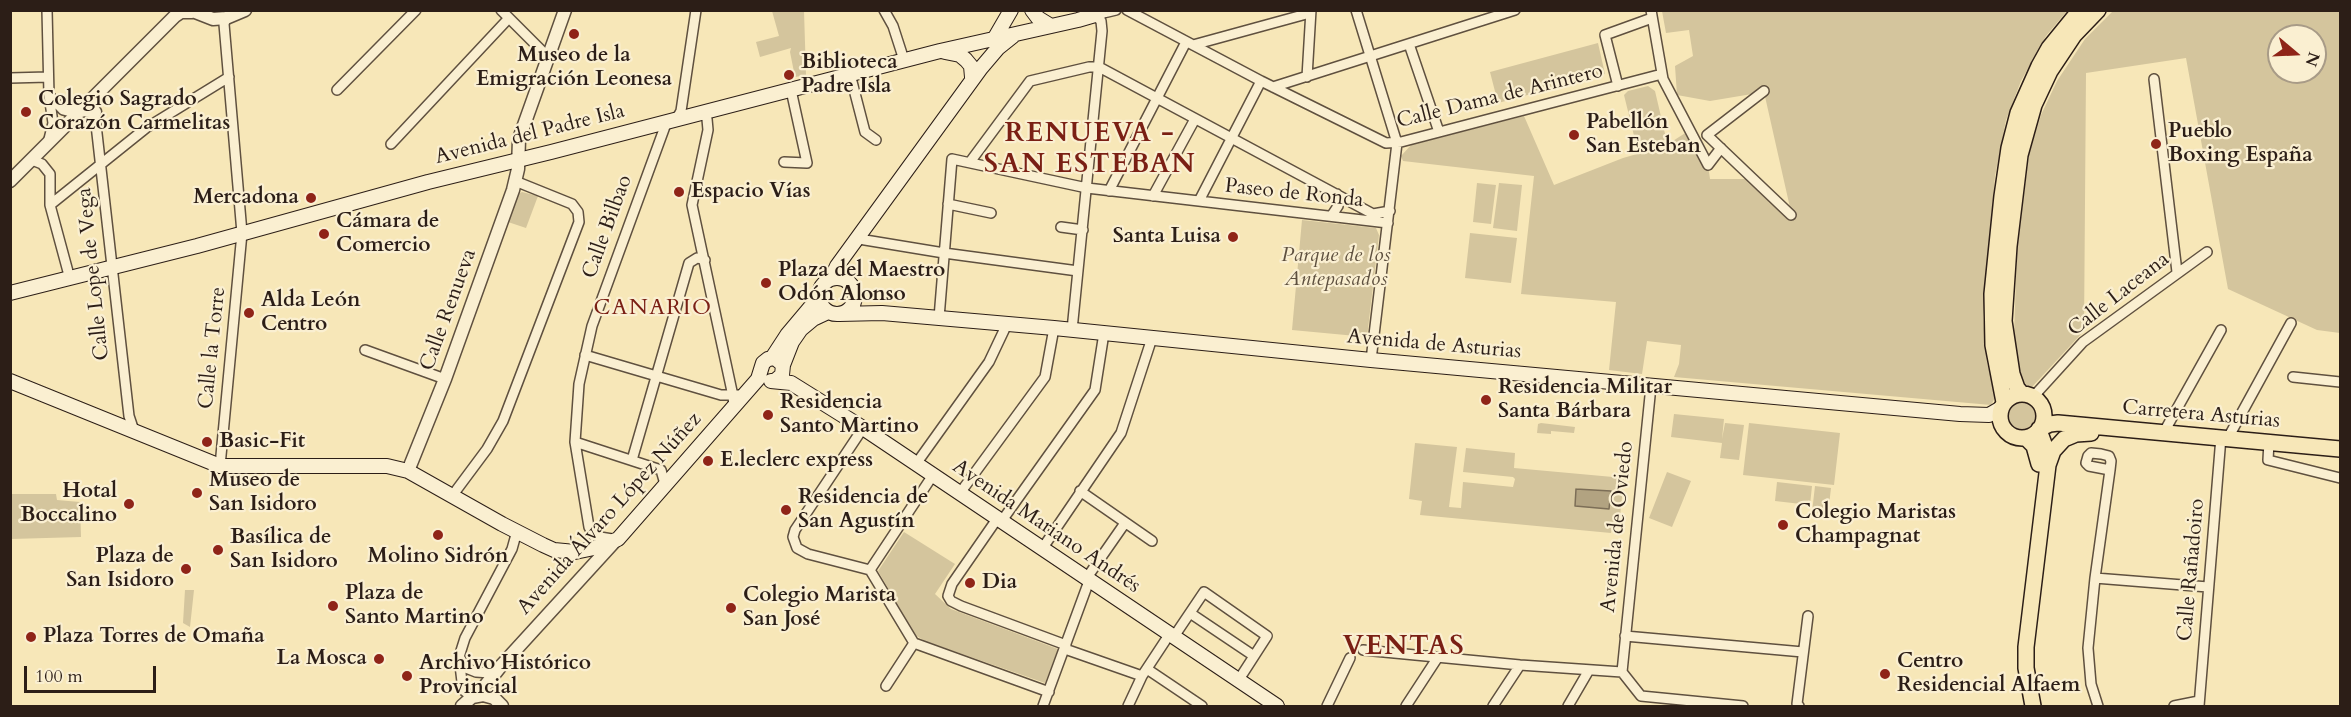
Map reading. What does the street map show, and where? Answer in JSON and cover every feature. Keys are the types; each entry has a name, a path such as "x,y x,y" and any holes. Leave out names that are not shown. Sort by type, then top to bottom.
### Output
{"main road":[{"path":"971,80 1011,10"},
{"path":"1032,10 1038,18 1051,26"},
{"path":"2035,433 2011,436 2001,425 2002,405 1993,345 1992,294 2000,215 2009,148 2023,98 2049,48 2080,10"},
{"path":"2058,423 2049,418 2041,406 2017,388 2012,374 2004,321 2008,246 2022,146 2034,105 2050,71 2074,35 2098,10"},
{"name":"Avenida del Padre Isla","path":"10,293 113,268 428,182 904,60 1099,13"},
{"path":"831,279 842,278 848,281 855,290 852,306 844,313 833,313 820,303 822,286 831,279 837,266 971,80 998,48 1021,33"},
{"path":"940,51 960,56 966,60 971,66 971,80"},
{"path":"848,281 845,263 855,244"},
{"name":"Avenida de Asturias","path":"855,296 865,306 882,313"},
{"name":"Avenida Álvaro López Núñez","path":"776,373 787,335 819,297"},
{"name":"Avenida de Asturias","path":"833,313 882,313 1054,328 1371,360 1983,416 1996,413 2002,405"},
{"name":"Avenida Álvaro López Núñez","path":"618,538 741,396 776,373 801,329 833,313"},
{"name":"Avenida Mariano Andrés","path":"776,373 863,428 1277,706"},
{"path":"10,381 220,466 387,466 408,471 554,549 575,552 599,547 618,538"},
{"path":"2002,405 2015,395 2027,395"},
{"path":"2023,706 2018,669 2018,628 2040,464 2034,446 2035,433 2044,418 2043,411"},
{"name":"Avenida de Asturias","path":"1983,416 2001,425"},
{"name":"Carretera Asturias","path":"2035,433 2050,424 2058,423 2340,449"},
{"path":"2048,465 2058,444 2076,434 2129,435 2140,430"},
{"path":"2032,706 2026,668 2026,647 2048,465 2048,455 2035,433"}],"street":[{"path":"45,146 53,130 48,77 47,10"},
{"path":"10,181 77,112 92,103 175,13 191,11 213,19 226,18 245,10"},
{"path":"337,90 416,10"},
{"path":"501,10 548,57"},
{"name":"Calle Renueva","path":"408,471 445,379 515,181 519,159 519,139 565,10"},
{"name":"Calle Bilbao","path":"618,538 603,539 594,536 589,527 575,442 576,412 585,355 604,290 672,120 681,111 696,10"},
{"path":"884,10 893,26 904,60"},
{"name":"Avenida del Padre Isla","path":"1099,13 1116,10"},
{"name":"Calle Dama de Arintero","path":"1126,10 1386,143 1439,132 1662,74"},
{"path":"1356,10 1397,142 1371,360"},
{"path":"1273,87 1515,10"},
{"path":"1109,191 1158,97 1190,44 1310,12 1307,77"},
{"path":"1072,330 1099,67 1102,24 1099,13"},
{"path":"1618,86 1605,35 1652,14 1662,74 1708,165 1721,148"},
{"name":"Calle la Torre","path":"220,466 242,233 224,24 226,18"},
{"path":"391,144 509,18"},
{"path":"1409,44 1439,132"},
{"path":"970,162 1030,81 1089,67 1099,67 1373,214 1390,211"},
{"path":"850,74 865,132 876,140"},
{"path":"10,78 48,77"},
{"path":"50,205 146,128 229,77"},
{"path":"2154,79 2176,272"},
{"path":"1199,201 1261,81"},
{"path":"784,162 807,163 791,90"},
{"path":"1764,91 1707,135 1791,215"},
{"path":"49,95 63,110 70,111 81,103 92,103"},
{"name":"Calle Lope de Vega","path":"92,103 101,162 129,416 134,431"},
{"path":"585,355 722,395 741,396 692,205 708,127 707,119 702,112"},
{"path":"1153,196 1195,119"},
{"name":"Paseo de Ronda","path":"948,204 952,159 1088,188 1388,223"},
{"path":"32,160 42,164 50,174 50,205 70,279"},
{"path":"452,496 487,449 503,422 579,222 578,212 572,204 515,181"},
{"path":"1332,215 1338,206 1338,194"},
{"path":"939,318 948,204 991,213"},
{"path":"1061,227 1083,230"},
{"path":"855,244 1078,271"},
{"name":"Calle Laceana","path":"2027,395 2083,342 2206,252"},
{"path":"632,460 689,263 697,258 705,260"},
{"path":"2225,438 2291,323"},
{"path":"916,464 989,362 1007,324"},
{"path":"960,493 1045,377 1054,328"},
{"path":"2164,432 2221,330"},
{"path":"1104,333 1095,390 952,584 948,596 951,601 961,606 1065,647 1144,672 1199,706"},
{"path":"1042,549 1121,433 1152,338"},
{"path":"365,350 445,379"},
{"path":"2293,377 2340,382"},
{"name":"Avenida de Oviedo","path":"1622,672 1651,386"},
{"path":"863,428 795,530 793,537 795,544 807,554 870,570 914,643 1049,692"},
{"name":"Calle Rañadoiro","path":"2199,704 2208,587 2225,438"},
{"path":"575,442 662,470 664,484"},
{"path":"2269,442 2268,460 2340,478"},
{"path":"2098,706 2091,684 2088,648 2110,470"},
{"path":"870,570 933,476"},
{"path":"1080,491 1152,541"},
{"path":"1043,706 1088,580 1125,523"},
{"path":"498,702 463,690 459,657 465,638 512,549 517,531"},
{"name":"Avenida Álvaro López Núñez","path":"462,706 475,696 618,538"},
{"path":"2095,578 2208,587"},
{"path":"1128,706 1144,672 1204,592 1267,636 1238,681"},
{"path":"1190,613 1254,656"},
{"path":"1799,706 1797,704 1808,616"},
{"path":"1625,636 1803,652"},
{"path":"886,686 914,643"},
{"path":"1363,650 1622,672 1641,696 1743,706"},
{"path":"459,657 466,668 476,672 490,673 499,669"},
{"path":"1406,706 1438,657"},
{"path":"1327,706 1350,658"},
{"path":"1493,706 1520,665"},
{"path":"498,702 492,684 499,669"},
{"path":"1569,706 1589,670"},
{"path":"2174,706 2199,704"}],"green space":[{"path":"772,11 804,11 806,75 795,77 791,48 760,57 756,42 779,36"},
{"path":"1662,11 2067,11 2046,36 2021,81 2006,120 1995,176 1983,317 1987,363 1996,396 1991,405 1674,377 1679,364 1681,345 1647,341 1642,374 1609,370 1616,302 1521,294 1534,176 1403,161 1401,156 1411,145 1524,116 1554,185 1623,158 1665,146 1690,130 1708,165 1710,179 1753,179 1791,212 1764,92 1710,101 1677,95 1675,66 1693,56 1689,30 1666,33"},
{"path":"2113,11 2340,11 2340,333 2317,330 2228,289 2186,58 2086,73 2084,331 2032,387 2026,385 2021,377 2014,334 2017,250 2029,154 2041,115 2057,81 2085,39"},
{"path":"1598,43 1605,74 1498,103 1490,72"},
{"path":"1648,86 1655,91 1666,138 1663,142 1644,148 1636,144 1624,95 1628,91"},
{"path":"1477,183 1496,185 1491,224 1473,222"},
{"path":"1499,183 1522,185 1517,231 1493,228"},
{"path":"522,192 538,196 526,228 508,222 518,194"},
{"name":"Parque de los Antepasados","path":"1302,220 1376,228 1379,235 1367,337 1292,330"},
{"path":"1470,233 1517,238 1511,283 1465,278"},
{"path":"2022,401 2033,405 2037,416 2033,427 2022,431 2011,427 2007,416 2011,405"},
{"path":"1674,414 1724,419 1722,439 1725,423 1744,425 1739,460 1720,458 1722,443 1671,437"},
{"path":"1749,423 1840,433 1834,485 1743,475"},
{"path":"1538,424 1575,427 1574,433 1551,431 1551,434 1537,433"},
{"path":"1415,443 1457,447 1449,507 1461,508 1463,482 1513,487 1515,479 1513,477 1463,472 1466,448 1515,453 1514,468 1624,478 1619,526 1612,525 1611,533 1420,515 1422,501 1409,499"},
{"path":"1667,472 1691,481 1672,527 1649,518"},
{"path":"1777,482 1812,486 1810,505 1775,501"},
{"path":"1815,486 1831,488 1828,514 1812,512"},
{"path":"11,494 56,494 57,500 80,502 81,537 11,539"},
{"path":"904,532 955,564 935,594 951,609 1058,649 1045,683 925,641 915,635 878,571"},
{"path":"185,590 194,590 190,627 183,623"}],"shaded area":[{"path":"1576,489 1611,491 1609,509 1575,506"}],"place":[{"name":"Museo de la Emigración Leonesa","path":"574,34"},
{"name":"Biblioteca Padre Isla","path":"789,75"},
{"name":"Colegio Sagrado Corazón Carmelitas","path":"26,112"},
{"name":"Pabellón San Esteban","path":"1574,135"},
{"name":"Pueblo Boxing España","path":"2156,144"},
{"name":"Espacio Vías","path":"679,192"},
{"name":"Mercadona","path":"311,198"},
{"name":"Cámara de Comercio","path":"324,234"},
{"name":"Santa Luisa","path":"1233,237"},
{"name":"Plaza del Maestro Odón Alonso","path":"766,283"},
{"name":"Alda León Centro","path":"249,313"},
{"name":"Residencia Militar Santa Bárbara","path":"1486,400"},
{"name":"Residencia Santo Martino","path":"768,415"},
{"name":"Basic-Fit","path":"207,442"},
{"name":"E.leclerc express","path":"708,461"},
{"name":"Museo de San Isidoro","path":"197,493"},
{"name":"Hotal Boccalino","path":"129,504"},
{"name":"Residencia de San Agustín","path":"786,510"},
{"name":"Colegio Maristas Champagnat","path":"1783,525"},
{"name":"Molino Sidrón","path":"438,535"},
{"name":"Basílica de San Isidoro","path":"218,550"},
{"name":"Plaza de San Isidoro","path":"186,569"},
{"name":"Dia","path":"970,583"},
{"name":"Plaza de Santo Martino","path":"333,606"},
{"name":"Colegio Marista San José","path":"731,608"},
{"name":"Plaza Torres de Omaña","path":"31,637"},
{"name":"La Mosca","path":"379,659"},
{"name":"Centro Residencial Alfaem","path":"1885,674"},
{"name":"Archivo Histórico Provincial","path":"407,676"}],"district":[{"name":"RENUEVA - SAN ESTEBAN","path":"1090,150"},
{"name":"CANARIO","path":"653,309"},
{"name":"VENTAS","path":"1404,648"}]}
